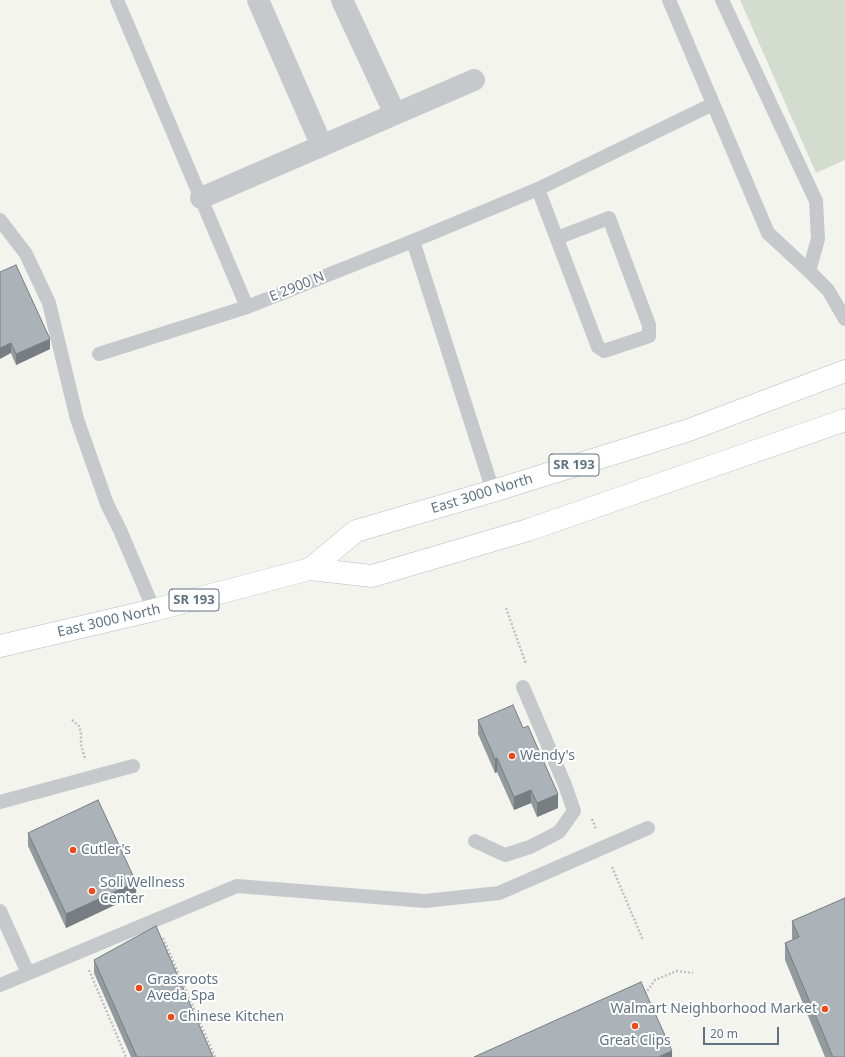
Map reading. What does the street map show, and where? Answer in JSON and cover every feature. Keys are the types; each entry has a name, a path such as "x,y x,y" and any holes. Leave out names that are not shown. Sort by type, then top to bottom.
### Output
{"main road":[{"name":"East 3000 North","path":"310,569 356,531 493,491 689,430 845,371"},
{"name":"East 3000 North","path":"0,646 154,610 310,569 372,576 528,530 845,420"}],"street":[{"path":"258,0 322,146"},
{"path":"342,0 395,114"},
{"path":"201,198 474,80"}],"lane":[{"path":"117,0 247,307"},
{"path":"669,0 768,233 810,271 828,290 845,319"},
{"path":"722,0 816,201 818,239 810,271"},
{"name":"E 2900 N","path":"100,354 247,307 413,241 538,189 713,104"},
{"path":"538,189 598,347 604,351 649,336 649,325 609,218 557,238"},
{"path":"0,220 26,254 49,302 77,419 107,504 120,530 154,610"},
{"path":"413,241 493,491"},
{"path":"475,841 505,855 530,847 559,832 574,811 565,785 523,687"},
{"path":"0,802 133,766"},
{"path":"0,985 237,886 425,902 499,893 648,828"},
{"path":"0,911 28,973"}],"path":[{"path":"506,608 526,664"},
{"path":"72,720 79,726 81,733 81,745 86,764"},
{"path":"612,867 643,940"},
{"path":"132,884 142,904"},
{"path":"162,936 215,1057"},
{"path":"95,965 88,968 126,1057"},
{"path":"642,998 655,980 677,971 693,973"}],"shaded area":[{"path":"740,0 845,0 845,160 816,173"}],"building":[{"path":"16,265 50,339 16,354 11,343 0,348 0,272"},
{"name":"Wendy's","path":"513,705 523,728 528,726 558,794 537,803 531,790 514,797 478,720"},
{"path":"98,800 136,882 66,914 28,833"},
{"name":"Walmart Neighborhood Market","path":"845,898 845,1057 833,1057 785,943 799,937 792,921"},
{"path":"156,926 213,1057 137,1057 94,960"},
{"path":"641,982 672,1051 658,1057 474,1057"}],"place":[{"name":"Wendy's","path":"512,756"},
{"name":"Cutler's","path":"73,850"},
{"name":"Soli Wellness Center","path":"92,891"},
{"name":"Grassroots Aveda Spa","path":"139,988"},
{"name":"Walmart Neighborhood Market","path":"825,1009"},
{"name":"Chinese Kitchen","path":"171,1017"},
{"name":"Great Clips","path":"635,1026"}]}
